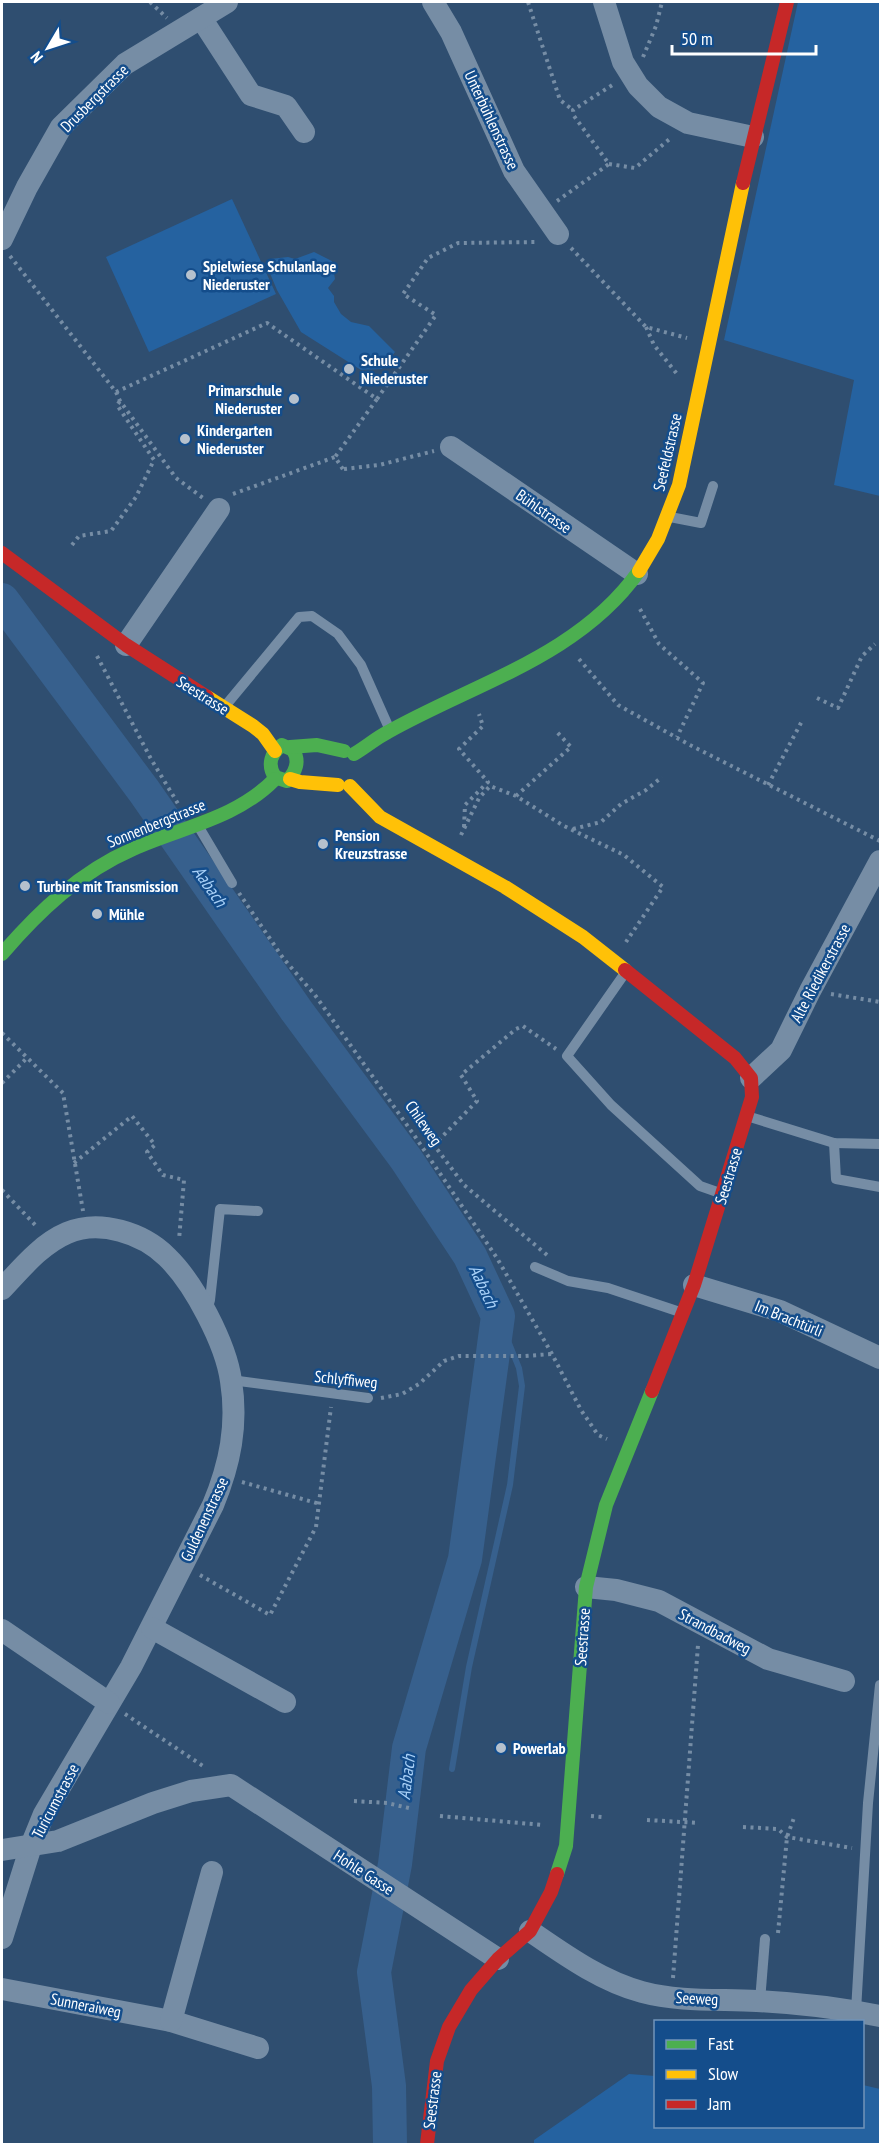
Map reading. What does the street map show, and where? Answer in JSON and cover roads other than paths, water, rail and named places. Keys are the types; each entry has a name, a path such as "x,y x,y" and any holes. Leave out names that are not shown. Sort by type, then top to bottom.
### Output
{"street":[{"name":"Drusbergstrasse","path":"5,247 27,187 61,127 125,64 227,2"},
{"name":"Unterbühlenstrasse","path":"434,2 451,32 514,171 558,234"},
{"path":"604,2 623,62 638,86 658,107 688,123 753,137"},
{"name":"Seefeldstrasse","path":"347,769 391,730 550,652 603,613 649,557 679,485 753,137 787,2"},
{"path":"201,18 251,95 286,106 304,132"},
{"name":"Bühlstrasse","path":"451,447 637,574"},
{"path":"126,645 219,509"},
{"name":"Seestrasse","path":"2,553 126,645 263,734 275,751"},
{"path":"347,769 300,782 273,775 270,766 275,751 282,745 290,747 333,746 380,817 541,909 614,960 735,1058 751,1078"},
{"path":"283,779 294,774 297,763 295,752 290,747"},
{"name":"Sonnenbergstrasse","path":"2,954 34,918 67,888 105,862 190,822 229,811 255,798 283,779"},
{"name":"Alte Riedikerstrasse","path":"751,1078 782,1050 810,991 880,861"},
{"name":"Seestrasse","path":"427,2145 437,2061 449,2027 471,1990 498,1959 530,1931 551,1892 566,1845 586,1587 606,1504 694,1286 747,1116 752,1097 751,1078"},
{"name":"Guldenenstrasse","path":"2,1289 38,1252 67,1233 86,1227 121,1230 135,1235 152,1244 168,1257 184,1278 206,1313 225,1358 231,1380 234,1431 225,1477 152,1628 109,1703"},
{"name":"Im Brachtürli","path":"694,1286 780,1311 880,1358"},
{"name":"Strandbadweg","path":"586,1587 616,1590 659,1601 768,1659 844,1681"},
{"path":"152,1628 285,1702"},
{"path":"2,1630 109,1703"},
{"name":"Turicumstrasse","path":"2,1938 31,1846 44,1814 109,1703"},
{"name":"Hohle Gasse","path":"31,1846 58,1841 153,1803 182,1794 231,1785 498,1959"},
{"path":"2,1850 31,1846"},
{"path":"171,2021 212,1872"},
{"name":"Seeweg","path":"530,1931 594,1972 644,1993 676,1998 760,2001 880,2016"},
{"name":"Sunneraiweg","path":"2,1989 171,2021 258,2048"}],"lane":[{"path":"667,517 701,523 713,486"},
{"path":"224,707 300,617 312,616 338,634 361,665 391,730"},
{"path":"190,822 232,883"},
{"path":"627,971 567,1056 611,1104 700,1186 723,1194"},
{"path":"747,1116 834,1143 880,1144"},
{"path":"834,1143 836,1179 880,1188"},
{"path":"206,1313 210,1300 220,1209 258,1211"},
{"path":"535,1267 568,1281 608,1288 683,1313"},
{"name":"Schlyffiweg","path":"231,1380 368,1398"},
{"path":"856,2012 868,1803 880,1685"},
{"path":"760,2001 765,1939"}],"waterway":[{"name":"Aabach","path":"2,600 144,791 296,1010 406,1159 470,1256 498,1316 465,1559 409,1748 395,1864 374,1972 389,2086 390,2144"},
{"path":"452,1769 469,1667 510,1485 522,1386 519,1368 498,1316"},
{"path":"385,1917 399,1900"}],"place":[{"name":"Spielwiese Schulanlage Niederuster","path":"191,275"},
{"name":"Schule Niederuster","path":"349,369"},
{"name":"Primarschule Niederuster","path":"294,399"},
{"name":"Kindergarten Niederuster","path":"185,439"},
{"name":"Pension Kreuzstrasse","path":"323,844"},
{"name":"Turbine mit Transmission","path":"25,886"},
{"name":"Mühle","path":"97,914"},
{"name":"Powerlab","path":"501,1748"}]}
